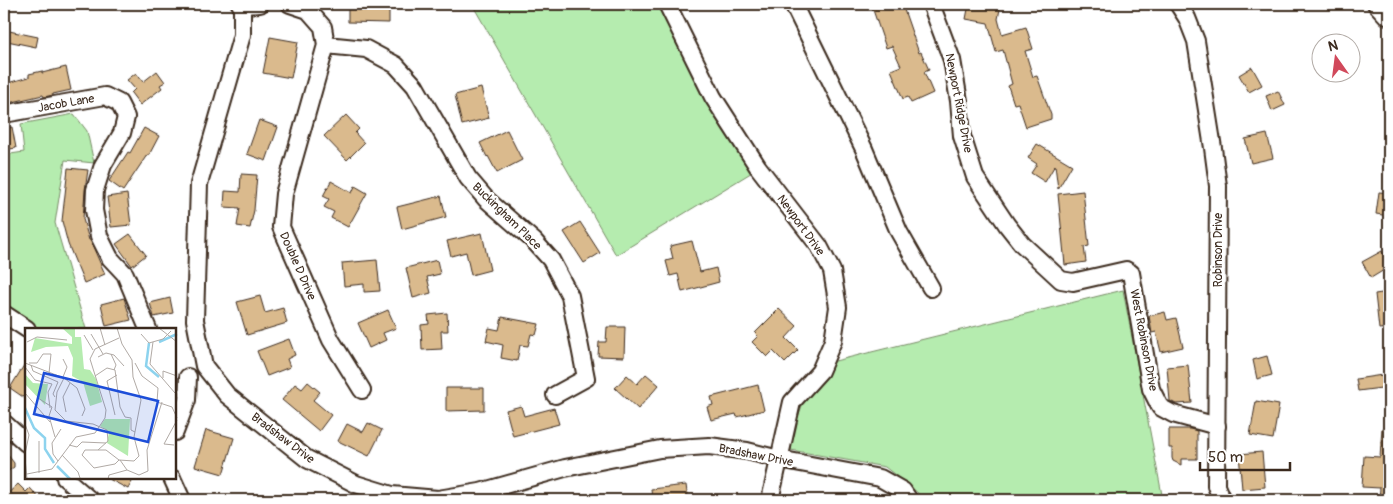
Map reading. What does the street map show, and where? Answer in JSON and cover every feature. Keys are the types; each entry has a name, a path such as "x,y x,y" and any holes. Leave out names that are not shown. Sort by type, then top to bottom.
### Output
{"street":[{"path":"241,4 260,4"},
{"name":"Bradshaw Drive","path":"241,4 242,35 198,184 195,320 204,366 227,395 307,459 356,484 392,495 438,499 472,493 565,468 660,449 709,446 747,451 880,478 903,492 909,500"},
{"path":"290,4 308,10 318,21 323,27 326,45"},
{"name":"Newport Drive","path":"667,4 713,97 758,167 819,246 832,271 838,307 833,341 820,371 792,402 770,500"},
{"path":"793,4 864,149 899,232 931,288"},
{"name":"Newport Ridge Drive","path":"931,4 952,60 959,101 962,136 975,177 1007,225"},
{"name":"Robinson Drive","path":"1178,4 1187,18 1196,41 1214,148 1218,186 1216,486 1222,500"},
{"path":"1376,4 1389,16"},
{"name":"Buckingham Place","path":"326,45 366,49 396,64 415,86 468,178 486,199 534,241 551,260 570,296 586,378 554,395"},
{"name":"Double D Drive","path":"326,45 284,194 280,227 331,340 362,390"},
{"name":"Jacob Lane","path":"4,114 105,96 119,104 126,117 122,133 103,165 95,190 94,210 99,236 110,258 125,274 148,328"},
{"name":"West Robinson Drive","path":"1007,225 1022,244 1061,280 1073,282 1126,270 1132,273 1151,389 1160,407 1173,414 1217,426"},
{"path":"4,314 25,328"},
{"path":"176,429 187,400 182,380 204,366"},
{"path":"4,423 25,442"},
{"path":"66,479 90,500"},
{"path":"172,479 182,500"}],"green space":[{"path":"472,4 660,4 754,171 616,255"},
{"path":"74,114 87,131 94,163 65,160 55,223 86,328 37,328 4,306 4,155 24,152 21,124"},
{"path":"1123,290 1163,500 921,500 918,493 885,467 791,450 793,430 803,403 831,362"}],"building":[{"path":"348,4 389,4 389,23 348,22"},
{"path":"871,4 902,4 919,53 921,52 929,70 924,72 933,93 911,103 908,97 903,99 891,70 901,66 892,46 886,48"},
{"path":"969,4 1001,4 998,19 1002,34 1026,27 1033,49 1025,51 1033,77 1037,76 1051,119 1026,127 1018,103 1014,104 1008,86 1012,84 1003,50 996,52 988,23 966,19"},
{"path":"9,31 38,37 36,47 7,41"},
{"path":"270,37 298,42 291,78 263,73"},
{"path":"66,67 71,90 4,104 4,84 29,77 29,74"},
{"path":"1252,67 1262,85 1249,92 1239,75"},
{"path":"157,71 165,82 160,85 162,88 140,105 131,93 135,89 127,80 136,73 143,82"},
{"path":"481,88 489,118 462,125 455,95"},
{"path":"1278,91 1285,105 1272,111 1266,96"},
{"path":"346,115 359,129 355,133 364,143 347,160 324,136"},
{"path":"259,120 278,127 266,161 247,154"},
{"path":"12,127 16,148 4,150 4,129"},
{"path":"144,128 159,136 149,155 147,155 123,191 109,181 128,152 130,153"},
{"path":"507,130 522,160 497,173 480,143"},
{"path":"1267,134 1273,158 1251,163 1245,139"},
{"path":"1037,144 1072,165 1058,189 1055,165 1045,182 1031,173 1037,164 1028,158"},
{"path":"68,168 88,170 83,219 89,240 105,274 84,283 68,244 62,221"},
{"path":"241,174 257,175 254,210 250,228 237,226 240,208 224,207 225,191 240,192"},
{"path":"331,181 352,193 355,186 367,193 348,227 331,218 334,212 324,207 329,199 323,196"},
{"path":"1083,191 1089,246 1084,247 1086,262 1065,265 1058,194"},
{"path":"1379,192 1389,193 1389,216 1376,214"},
{"path":"127,194 131,225 111,227 107,197"},
{"path":"441,196 446,217 402,229 397,207"},
{"path":"580,222 600,253 584,263 564,232"},
{"path":"482,233 490,270 471,275 466,252 451,256 447,241"},
{"path":"130,234 146,255 132,266 116,244"},
{"path":"692,241 700,272 716,268 719,282 682,292 678,274 670,276 666,261 673,259 670,246"},
{"path":"1382,251 1385,257 1389,255 1389,267 1371,278 1362,262"},
{"path":"377,260 380,291 364,292 364,284 344,286 342,263"},
{"path":"437,260 440,274 427,277 431,293 413,298 406,268"},
{"path":"1389,292 1389,328 1379,329 1375,294"},
{"path":"260,296 265,313 283,308 287,323 247,335 237,302"},
{"path":"124,298 131,320 106,326 101,304"},
{"path":"170,298 173,313 154,317 150,303"},
{"path":"779,309 797,326 786,338 798,350 785,363 773,351 767,357 752,342 758,336 755,333"},
{"path":"388,310 396,328 383,333 386,340 369,348 358,323"},
{"path":"1165,312 1167,320 1176,318 1183,347 1161,352 1156,332 1152,333 1149,316"},
{"path":"447,313 448,331 441,331 442,349 422,350 421,325 429,324 428,315"},
{"path":"502,317 539,324 536,335 531,334 528,346 520,345 517,361 501,358 503,345 486,341 489,328 499,330"},
{"path":"607,327 625,327 624,357 598,356 599,342 606,342"},
{"path":"289,339 295,355 287,359 290,367 267,376 257,351"},
{"path":"1267,356 1272,375 1257,379 1253,360"},
{"path":"25,364 25,398 10,388"},
{"path":"1188,365 1192,403 1176,404 1170,401 1167,367"},
{"path":"646,374 659,385 638,409 615,388 627,375 637,384"},
{"path":"1389,374 1389,387 1358,391 1356,379"},
{"path":"308,382 320,392 313,400 331,415 319,431 282,400 295,384 302,389"},
{"path":"758,385 764,410 737,417 736,414 711,420 707,407 713,405 711,397"},
{"path":"446,388 484,388 484,410 446,411"},
{"path":"1256,401 1279,405 1273,439 1250,435"},
{"path":"521,406 524,416 554,408 559,424 513,436 506,410"},
{"path":"368,423 382,430 369,456 338,441 347,424 363,432"},
{"path":"1382,428 1389,428 1389,500 1379,500 1380,488 1362,487 1364,456 1380,457"},
{"path":"1169,429 1197,431 1197,459 1181,459 1181,465 1173,461 1172,448 1169,448"},
{"path":"206,430 234,438 223,474 195,466"},
{"path":"4,450 14,463 14,467 4,474"},
{"path":"1262,452 1265,487 1242,489 1239,454"},
{"path":"109,479 133,479 128,489"},
{"path":"18,484 26,492 30,488 41,500 4,500 4,497"},
{"path":"686,485 688,500 652,500 651,489"}]}
